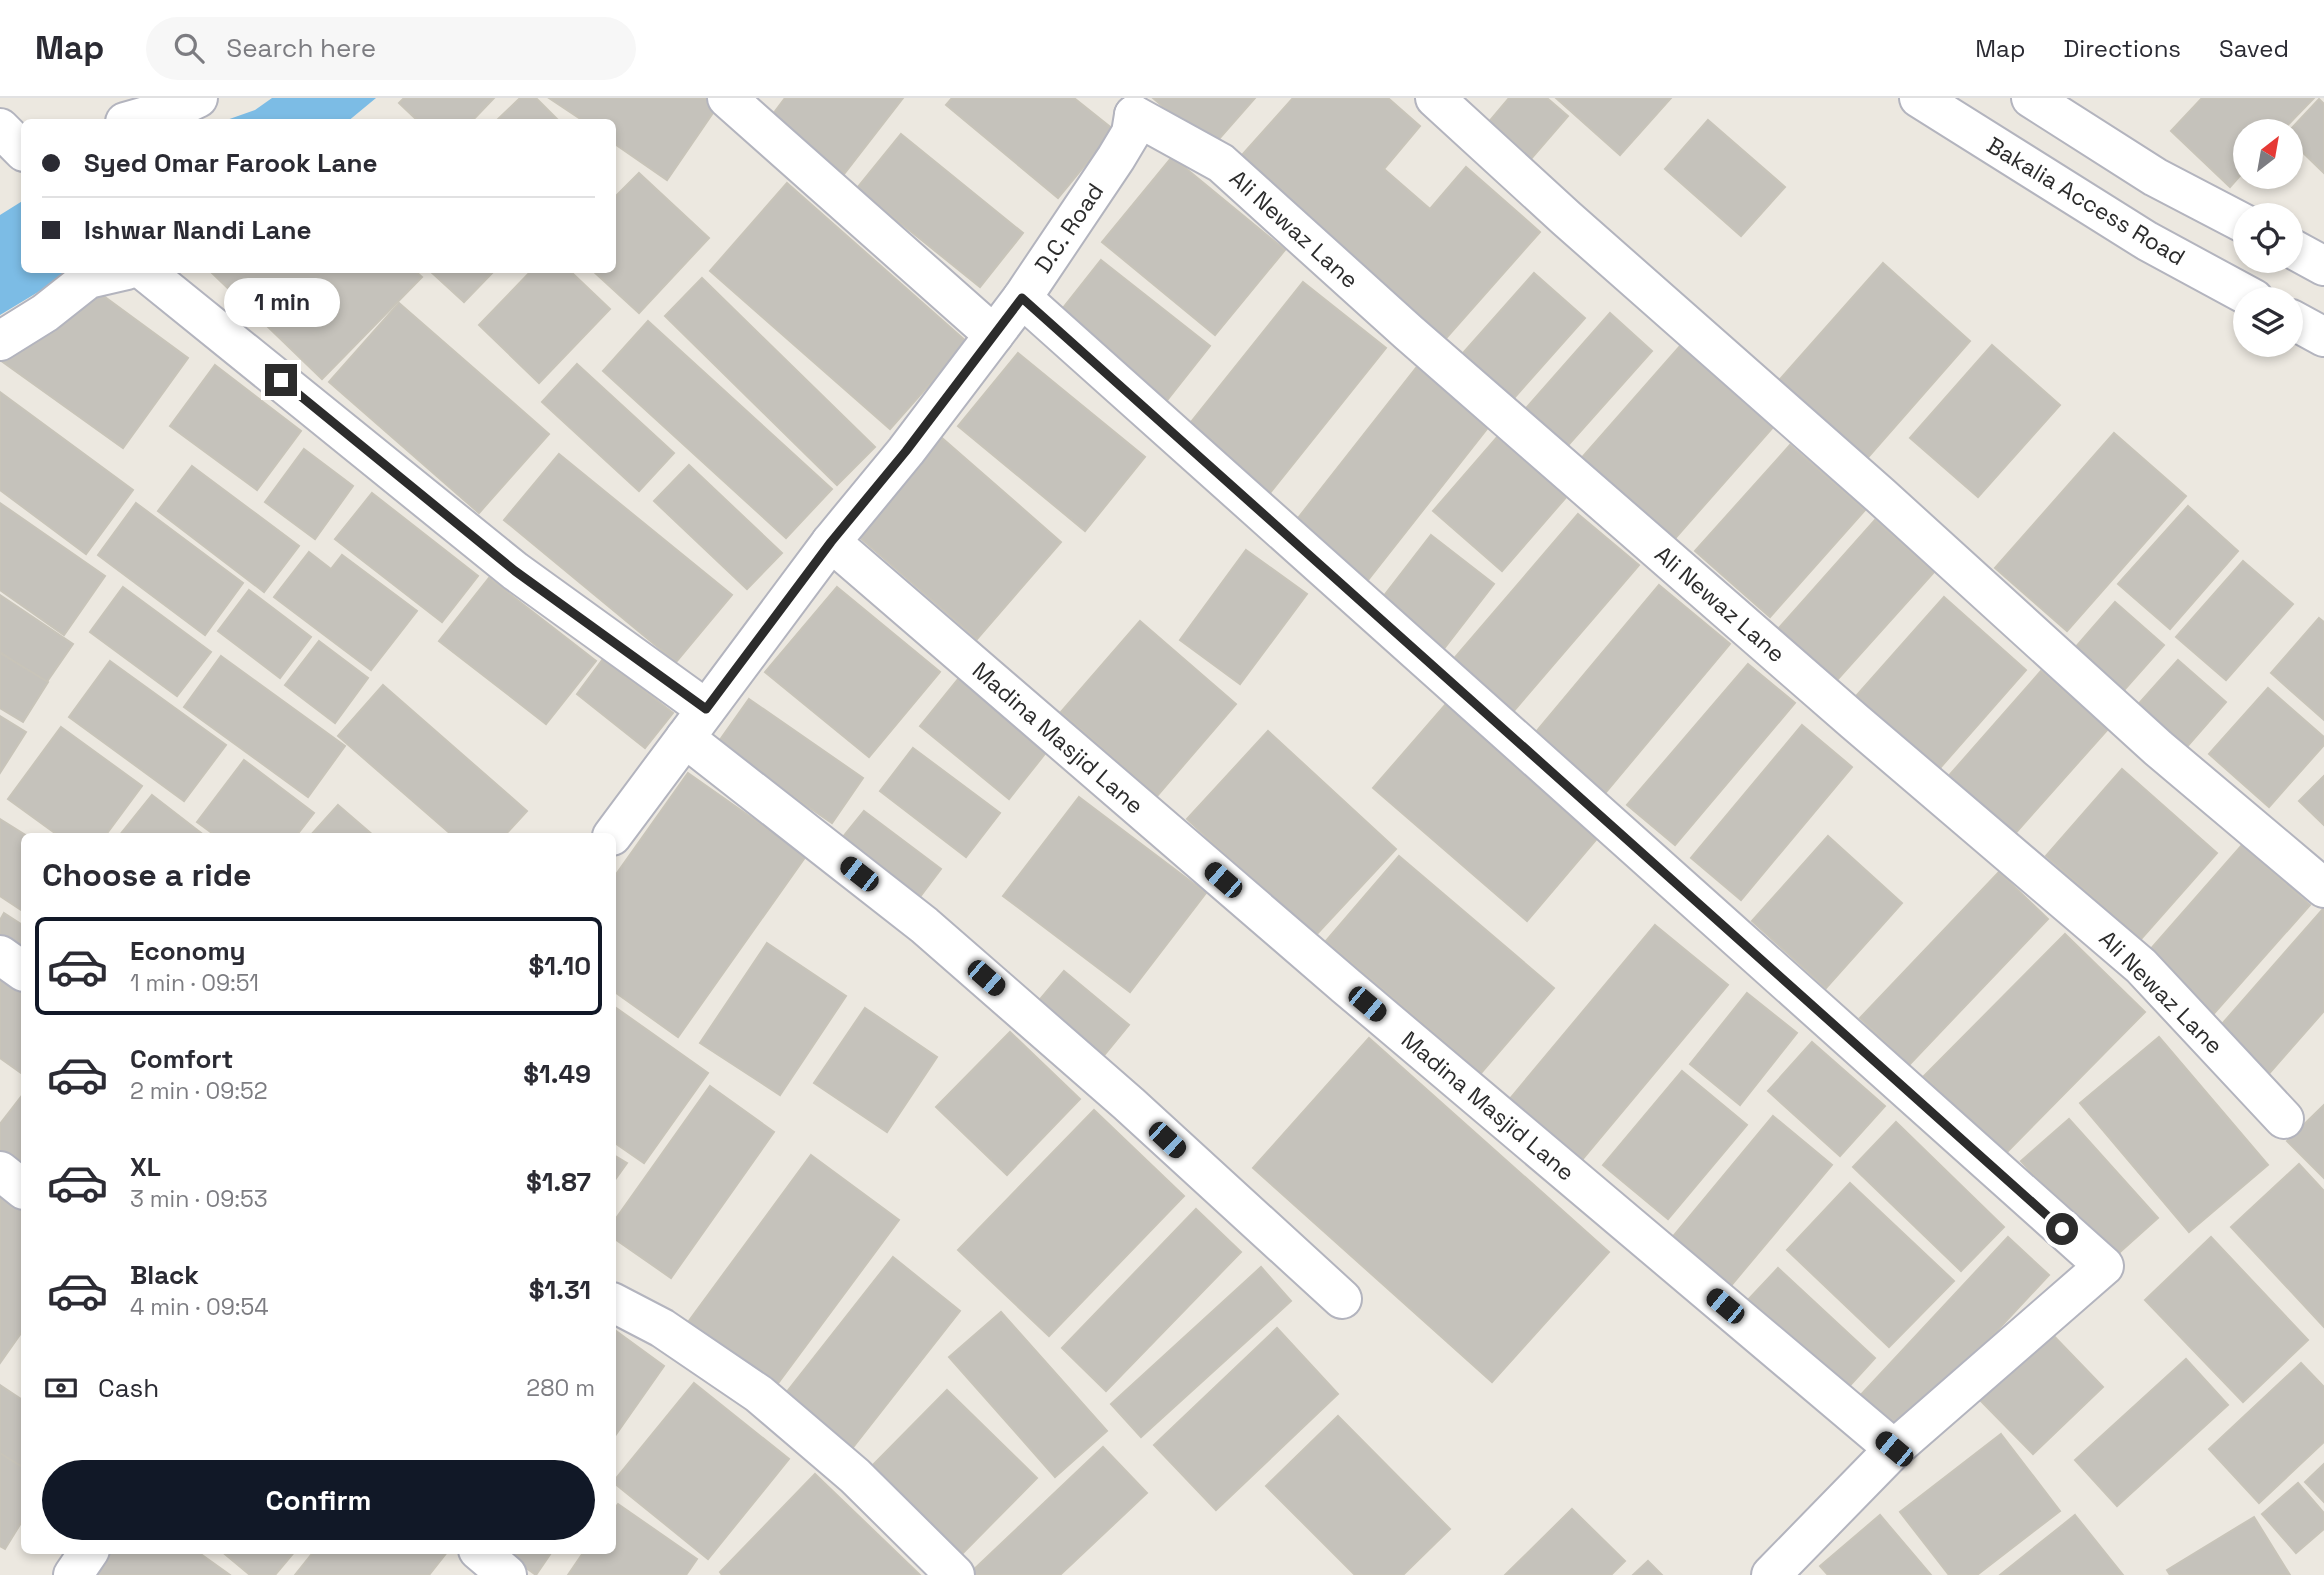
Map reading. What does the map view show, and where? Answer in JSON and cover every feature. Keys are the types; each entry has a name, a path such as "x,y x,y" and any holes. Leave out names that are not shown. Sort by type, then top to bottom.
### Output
{"street":[{"path":"136,119 181,106 198,98"},
{"path":"727,98 994,335"},
{"path":"1435,98 1566,218 1881,496 2158,748 2324,888"},
{"name":"Bakalia Access Road","path":"1919,98 2147,241 2233,288"},
{"path":"2031,98 2155,177 2233,218"},
{"name":"D.C. Road","path":"614,833 831,542 906,451 1022,298 1131,133 1130,107"},
{"name":"Ali Newaz Lane","path":"1130,107 1221,163 1408,332 1854,721 2141,966 2284,1118"},
{"path":"0,112 21,120"},
{"path":"0,128 21,149"},
{"path":"2303,255 2324,266"},
{"path":"0,341 45,313 88,279 114,273"},
{"path":"147,273 515,571 695,723 1129,1104 1342,1299"},
{"path":"1022,298 2104,1266 1894,1449 1771,1575"},
{"path":"2303,326 2324,337"},
{"name":"Madina Masjid Lane","path":"831,542 1336,977 1894,1449"},
{"path":"0,955 21,970"},
{"path":"0,1171 21,1188"},
{"path":"616,1304 662,1328 759,1394 855,1476 956,1575"},
{"path":"72,1575 87,1554"},
{"path":"483,1554 507,1575"}],"water":[{"path":"272,98 376,98 351,119 230,119 255,110"},
{"path":"21,202 21,273 72,273 0,315 0,215"}],"building":[{"path":"404,98 494,98 474,119 416,119 399,103"},
{"path":"520,98 536,98 557,119 498,119"},
{"path":"549,98 704,98 717,107 667,180 616,145 616,119 580,119"},
{"path":"785,98 903,98 844,174 770,118"},
{"path":"952,98 1074,98 1114,130 1058,198 946,105"},
{"path":"1153,98 1255,98 1211,148"},
{"path":"1293,98 1388,98 1420,126 1384,169 1430,209 1466,167 1540,232 1440,345 1234,164"},
{"path":"1509,98 1547,98 1568,116 1530,160 1488,123"},
{"path":"1556,98 1671,98 1620,155"},
{"path":"2202,98 2314,98 2294,119 2233,119 2233,184 2230,187 2171,131"},
{"path":"2319,99 2324,104 2324,173 2303,153 2303,119 2300,119"},
{"path":"1708,120 1785,187 1741,236 1665,169"},
{"path":"901,134 1023,233 980,287 857,188"},
{"path":"1172,157 1285,250 1215,335 1102,242"},
{"path":"639,173 709,238 639,313 595,273 616,273 616,196"},
{"path":"787,183 967,342 890,429 710,271"},
{"path":"1101,260 1210,346 1164,404 1055,318"},
{"path":"1883,263 1970,341 1863,463 1774,386"},
{"path":"212,273 417,273 422,277 322,379"},
{"path":"432,273 492,273 464,302"},
{"path":"529,273 572,273 610,309 539,383 479,325"},
{"path":"1534,273 1585,318 1507,406 1456,361"},
{"path":"702,278 875,447 837,485 665,316"},
{"path":"1303,282 1386,348 1266,498 1183,432"},
{"path":"90,286 188,358 123,448 0,360"},
{"path":"399,303 549,434 479,513 329,382"},
{"path":"1610,313 1652,351 1562,452 1520,415"},
{"path":"648,321 832,489 786,538 603,371"},
{"path":"1681,345 1774,426 1671,543 1579,461"},
{"path":"1992,345 2060,405 1978,497 1910,438"},
{"path":"1018,353 1145,457 1085,531 958,426"},
{"path":"1420,363 1494,420 1364,585 1291,527"},
{"path":"577,364 674,453 639,491 542,402"},
{"path":"215,365 301,431 257,490 170,426"},
{"path":"0,392 133,490 86,554 0,490"},
{"path":"2114,433 2186,496 2067,631 1995,568"},
{"path":"1499,435 1568,495 1502,571 1433,511"},
{"path":"942,438 1061,542 977,639 858,536"},
{"path":"1790,445 1865,510 1770,617 1695,551"},
{"path":"304,449 353,486 315,539 265,502"},
{"path":"559,454 732,595 676,662 504,520"},
{"path":"689,465 782,553 747,589 654,501"},
{"path":"192,466 299,546 264,592 158,511"},
{"path":"372,493 478,576 442,622 335,539"},
{"path":"0,503 105,576 64,635 0,590"},
{"path":"136,503 243,583 205,635 98,555"},
{"path":"2188,506 2238,551 2170,629 2118,584"},
{"path":"1578,514 1639,565 1512,713 1452,661"},
{"path":"1875,520 1934,572 1837,680 1778,629"},
{"path":"1431,535 1494,584 1439,655 1376,606"},
{"path":"1246,550 1307,594 1240,684 1180,640"},
{"path":"309,552 331,569 342,555 417,611 371,670 274,597"},
{"path":"2243,561 2293,604 2226,680 2176,637"},
{"path":"489,578 596,661 546,724 439,641"},
{"path":"1659,585 1730,644 1601,798 1531,738"},
{"path":"123,587 211,652 177,696 90,632"},
{"path":"837,587 940,672 869,757 765,672"},
{"path":"249,590 311,637 280,678 218,631"},
{"path":"0,595 73,644 46,683 0,652"},
{"path":"1944,597 2026,670 1933,776 1850,703"},
{"path":"2115,602 2164,645 2117,698 2068,656"},
{"path":"2319,618 2324,622 2324,720 2271,673"},
{"path":"1140,621 1236,704 1157,796 1061,712"},
{"path":"319,641 368,678 335,723 285,685"},
{"path":"0,653 48,682 23,722 0,708"},
{"path":"221,656 345,746 308,797 184,707"},
{"path":"603,659 673,713 645,748 577,694"},
{"path":"2178,660 2226,702 2184,750 2135,708"},
{"path":"110,661 226,745 184,801 69,717"},
{"path":"1748,664 1795,703 1675,845 1627,805"},
{"path":"2041,671 2108,729 2012,837 1946,779"},
{"path":"959,678 1048,750 1009,799 920,726"},
{"path":"383,685 527,811 507,833 450,833 338,736"},
{"path":"2268,688 2324,737 2324,745 2269,807 2209,754"},
{"path":"749,699 863,778 832,823 717,744"},
{"path":"1446,704 1600,835 1527,921 1373,788"},
{"path":"0,716 26,732 0,773"},
{"path":"1802,725 1852,767 1741,900 1691,858"},
{"path":"61,727 142,786 107,833 55,833 8,799"},
{"path":"1268,731 1396,849 1314,937 1187,819"},
{"path":"913,748 1000,813 966,857 880,791"},
{"path":"244,760 314,813 298,833 212,833 197,822"},
{"path":"2122,769 2217,853 2141,939 2046,856"},
{"path":"688,773 806,856 678,1037 616,993 616,874"},
{"path":"2324,776 2324,825 2299,801"},
{"path":"152,795 201,833 121,833"},
{"path":"1079,797 1206,893 1130,992 1003,896"},
{"path":"338,805 371,833 313,833"},
{"path":"864,811 941,869 916,902 838,843"},
{"path":"0,819 22,833 21,910 0,896"},
{"path":"1828,836 1902,903 1826,988 1752,921"},
{"path":"2242,845 2310,905 2210,1018 2142,959"},
{"path":"1399,856 1554,988 1481,1073 1326,941"},
{"path":"1999,872 2048,919 1909,1065 1860,1018"},
{"path":"2323,909 2324,1011 2266,1077 2215,1032"},
{"path":"4,913 21,924 21,960 0,946 0,920"},
{"path":"1655,925 1728,985 1581,1161 1508,1101"},
{"path":"2065,934 2145,1012 2004,1155 1924,1076"},
{"path":"767,943 846,996 780,1095 700,1043"},
{"path":"1064,971 1129,1025 1096,1065 1030,1011"},
{"path":"0,978 21,984 21,1073 0,1058"},
{"path":"1747,993 1797,1033 1740,1105 1690,1064"},
{"path":"616,1008 708,1073 644,1163 616,1144"},
{"path":"865,1008 937,1057 887,1132 814,1083"},
{"path":"1010,1032 1080,1099 1007,1175 936,1107"},
{"path":"2159,1037 2268,1165 2189,1232 2080,1103"},
{"path":"1369,1038 1609,1252 1492,1382 1253,1168"},
{"path":"1812,1042 1885,1106 1840,1156 1768,1091"},
{"path":"1682,1071 1747,1125 1668,1219 1603,1165"},
{"path":"710,1086 774,1132 671,1278 616,1240 616,1218"},
{"path":"21,1097 21,1182 0,1165 0,1124"},
{"path":"2324,1105 2324,1178 2287,1141"},
{"path":"1094,1110 1184,1196 1049,1336 958,1250"},
{"path":"1773,1116 1832,1165 1729,1288 1671,1239"},
{"path":"2069,1119 2158,1218 2111,1260 2021,1161"},
{"path":"1896,1122 2004,1227 1961,1271 1853,1167"},
{"path":"811,1155 899,1220 767,1398 680,1333"},
{"path":"616,1156 627,1163 616,1178"},
{"path":"2299,1164 2324,1191 2324,1327 2231,1227"},
{"path":"1850,1183 1954,1281 1889,1347 1787,1250"},
{"path":"0,1195 21,1210 21,1333 0,1363"},
{"path":"1196,1209 1241,1252 1106,1391 1062,1348"},
{"path":"2008,1237 2049,1275 1898,1437 1857,1399"},
{"path":"2211,1237 2308,1340 2243,1402 2145,1300"},
{"path":"893,1257 960,1311 850,1451 782,1398"},
{"path":"1261,1267 1291,1301 1141,1437 1111,1404"},
{"path":"1778,1268 1875,1358 1844,1392 1746,1302"},
{"path":"1001,1312 1107,1431 1055,1477 949,1357"},
{"path":"1277,1328 1338,1394 1216,1510 1154,1445"},
{"path":"616,1331 664,1366 616,1434"},
{"path":"2049,1331 2103,1387 2033,1454 1978,1398"},
{"path":"2186,1359 2228,1405 2117,1506 2075,1460"},
{"path":"2301,1363 2324,1387 2324,1442 2259,1503 2209,1449"},
{"path":"694,1383 789,1459 708,1559 616,1484 616,1478"},
{"path":"0,1385 21,1399 21,1471 0,1457"},
{"path":"947,1390 1037,1478 955,1561 865,1473"},
{"path":"1338,1416 1450,1529 1403,1575 1355,1575 1266,1486"},
{"path":"2001,1434 2060,1511 1977,1575 1949,1575 1900,1512"},
{"path":"1103,1447 1147,1493 1060,1575 968,1575"},
{"path":"0,1453 21,1466 21,1523 5,1549 0,1546"},
{"path":"2324,1464 2324,1502 2305,1482"},
{"path":"815,1474 920,1575 722,1575 720,1572"},
{"path":"2298,1483 2324,1513 2324,1529 2296,1553 2262,1514"},
{"path":"618,1504 697,1559 686,1575 568,1575 582,1554 616,1554"},
{"path":"1572,1509 1625,1561 1611,1575 1505,1575"},
{"path":"1880,1515 1931,1575 1828,1575 1820,1566"},
{"path":"2075,1515 2123,1575 2000,1575"},
{"path":"2254,1517 2290,1575 2170,1575 2167,1570"},
{"path":"108,1554 201,1554 230,1575 94,1575"},
{"path":"225,1554 293,1554 275,1575 250,1575"},
{"path":"312,1554 446,1554 429,1575 295,1575"},
{"path":"507,1554 550,1554 536,1575"},
{"path":"1648,1561 1662,1575 1633,1575"}],"route":[{"path":"281,380 515,571 706,709 831,542 906,451 1022,298 2062,1229"}]}
